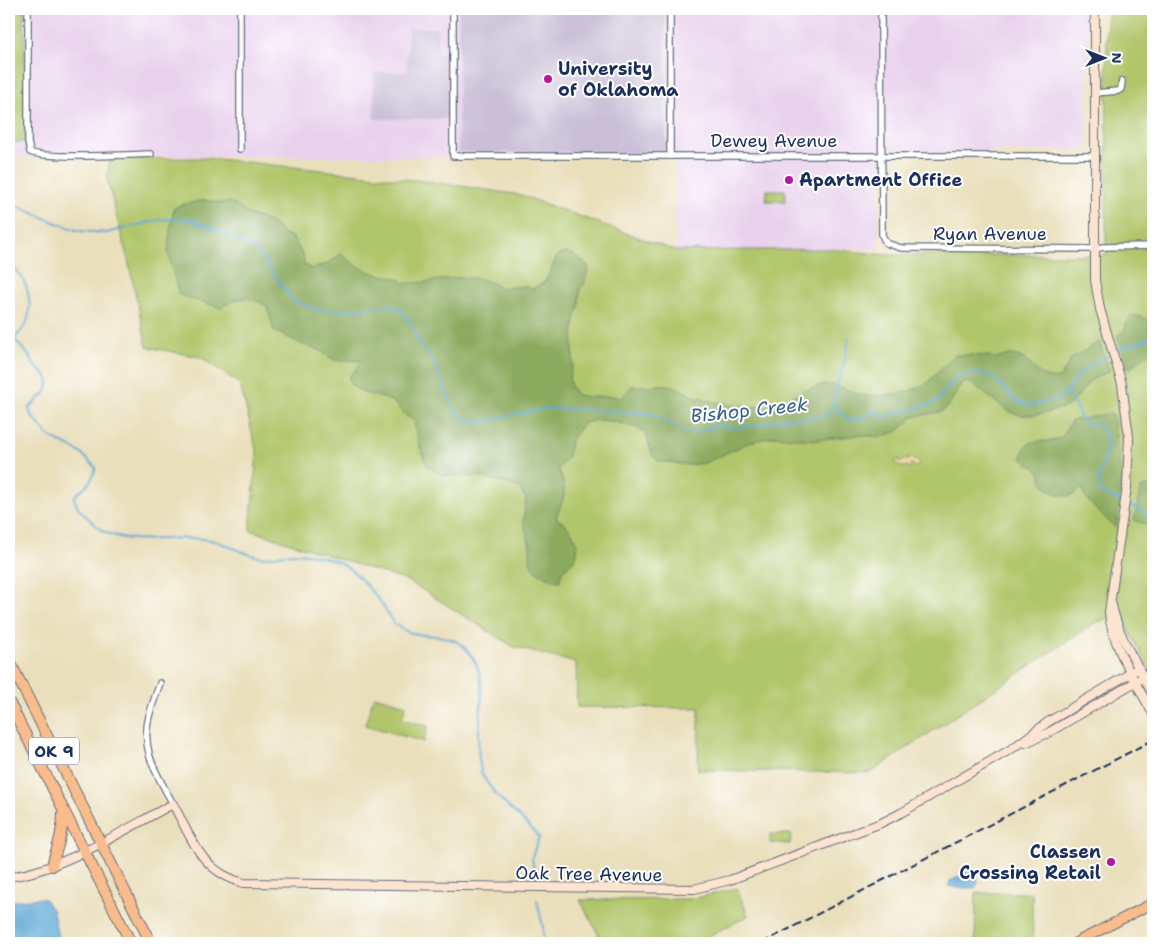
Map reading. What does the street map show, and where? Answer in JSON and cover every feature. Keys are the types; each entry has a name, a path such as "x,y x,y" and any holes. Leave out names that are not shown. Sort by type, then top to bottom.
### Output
{"highway":[{"name":"OK 9","path":"9,660 152,943"},
{"name":"OK 9","path":"9,702 131,943"},
{"path":"52,866 57,846 62,837 63,810"}],"main road":[{"path":"1074,943 1153,903"}],"street":[{"path":"28,9 28,138 30,152 54,156 151,154"},
{"path":"240,9 240,149"},
{"name":"Dewey Avenue","path":"453,9 453,156 1095,156"},
{"path":"670,9 670,156"},
{"path":"882,9 882,156"},
{"path":"1095,9 1094,267 1097,293 1119,372 1129,437 1128,472 1109,612 1112,633 1153,714"},
{"path":"1095,93 1118,91 1121,89 1122,80"},
{"name":"Ryan Avenue","path":"882,156 882,235 886,243 901,248 1095,249 1103,247 1153,246"},
{"path":"1111,601 1120,632 1153,695"},
{"name":"Oak Tree Avenue","path":"1014,748 1048,722 1139,668"},
{"name":"Oak Tree Avenue","path":"174,804 202,858 221,875 244,883 694,889 730,880 881,823 902,813 1014,748 1046,734 1144,677"},
{"path":"9,877 28,874 52,866 174,804 153,766 147,747 146,735 149,715 160,683"},
{"path":"1070,709 1076,716"}],"shaded area":[{"name":"University of Oklahoma","path":"9,9 1088,9 1087,150 880,153 878,248 676,251 676,154 458,157 9,157"},
{"path":"459,9 665,9 666,153 458,152"},
{"path":"408,28 437,28 437,54 450,54 450,119 374,119 374,72 407,72"}],"green space":[{"path":"9,9 24,9 26,142 9,142"},
{"path":"1107,9 1153,9 1153,676 1122,617 1096,622 870,773 698,770 699,708 577,707 576,663 514,647 408,581 250,530 257,453 240,384 200,357 147,347 128,260 107,180 110,159 208,158 433,182 521,195 676,251 829,249 887,255 1106,255"},
{"path":"767,190 785,190 785,201 766,201"},
{"path":"205,200 220,203 230,202 247,213 270,222 293,238 303,256 305,266 313,269 328,263 341,254 367,271 395,277 404,283 465,277 477,278 500,288 525,286 532,289 545,282 558,255 570,253 576,256 589,267 584,285 580,288 579,308 576,314 573,338 573,365 569,378 571,387 578,395 622,398 632,386 670,385 691,395 709,400 737,406 766,406 773,405 808,389 827,384 862,395 887,395 923,386 955,355 997,358 1014,355 1028,362 1046,377 1060,378 1071,359 1099,342 1110,371 1089,382 1069,405 1034,415 1016,414 1010,411 968,382 961,384 948,407 940,412 913,417 898,431 881,437 860,435 816,440 775,436 750,442 705,463 688,465 658,461 652,455 646,434 637,428 600,420 587,422 581,426 571,440 568,457 558,469 564,494 556,518 570,530 576,540 577,552 573,561 561,574 560,581 554,580 536,571 530,562 530,545 523,521 526,499 519,487 482,477 441,475 427,466 419,444 414,420 406,416 393,402 364,393 351,385 349,377 363,361 334,360 319,350 274,331 267,306 254,300 239,299 221,308 179,295 168,253 174,208"},
{"path":"1131,315 1153,320 1153,353 1143,357 1129,369 1117,336 1125,330"},
{"path":"1113,414 1122,480 1116,528 1088,501 1082,488 1068,496 1052,492 1042,481 1038,470 1022,458 1027,445 1062,437 1071,421"},
{"path":"1153,485 1153,527 1134,520 1140,490"},
{"path":"374,696 406,705 402,719 428,726 424,742 365,725"},
{"path":"770,834 791,834 790,844 770,843"},
{"path":"737,888 748,916 695,943 603,943 580,900 692,899"},
{"path":"976,893 1032,893 1033,943 975,943"}],"sand":[{"path":"908,457 913,457 913,460 916,460 919,464 918,466 915,467 911,463 912,467 910,468 897,465 896,460 900,459 899,461 901,462 906,459 908,461"}],"water":[{"path":"970,871 976,871 978,883 975,888 948,886 950,881"},
{"path":"45,899 53,911 59,943 9,943 9,901"}],"waterway":[{"name":"Bishop Creek","path":"9,206 22,208 79,231 106,233 158,220 185,218 210,227 252,247 262,257 292,300 317,310 341,311 390,305 399,309 407,317 418,340 432,359 453,407 466,420 477,422 548,408 634,412 655,415 681,430 695,433 718,425 729,428 756,426 781,419 826,416 834,406 851,420 874,413 886,417 936,402 957,377 974,373 988,375 997,381 1016,401 1027,405 1040,404 1063,397 1081,372 1111,353"},
{"path":"9,266 21,276 29,299 27,322 15,340 30,357 33,364 47,377 49,383 45,393 29,408 31,415 47,434 82,454 96,468 90,482 74,497 81,511 103,531 129,539 198,538 211,540 261,557 300,553 341,563 361,579 382,604 392,621 402,629 411,633 440,637 458,642 475,661 480,674 482,687 478,744 481,772 502,801 539,837 532,857 537,880"},
{"name":"Bishop Creek","path":"1115,350 1153,336"},
{"path":"834,406 849,337"},
{"path":"1068,392 1082,420 1088,426 1100,425 1107,439 1107,448 1099,473 1100,492 1123,502"},
{"path":"1127,504 1146,513 1153,514"},
{"path":"537,900 543,927 543,943"}],"railway":[{"path":"762,943 1153,740"}],"place":[{"name":"University of Oklahoma","path":"548,79"},
{"name":"Apartment Office","path":"789,180"},
{"name":"Classen Crossing Retail","path":"1111,862"}]}
